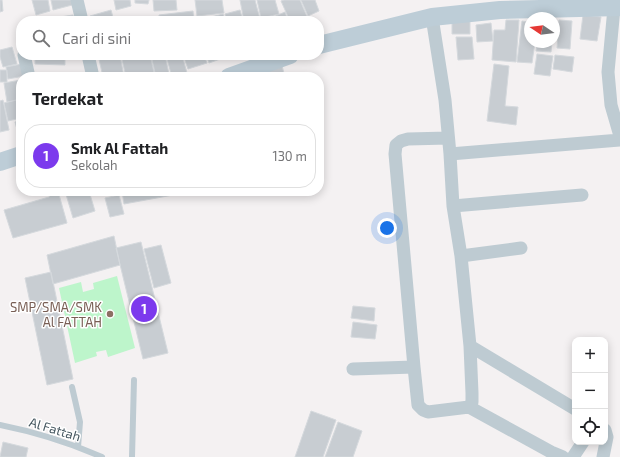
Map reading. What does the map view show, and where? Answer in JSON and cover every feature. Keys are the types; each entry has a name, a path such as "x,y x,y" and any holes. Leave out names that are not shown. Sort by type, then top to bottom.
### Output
{"street":[{"path":"77,0 81,16"},
{"path":"324,44 432,17 500,10 616,5 608,72 611,105 620,136"},
{"path":"432,17 443,82 453,206 461,256 470,346 472,402 469,407"},
{"path":"25,60 28,72"},
{"path":"89,60 92,72"},
{"path":"243,72 276,60"},
{"path":"448,138 408,140 401,141 396,145 395,154 418,405 422,410 428,412 469,407 551,452 563,457"},
{"path":"450,154 620,140"},
{"path":"0,162 16,157"},
{"path":"453,206 582,195"},
{"path":"461,256 521,248"},
{"path":"470,346 572,407"},
{"path":"353,369 414,367"},
{"path":"573,457 581,445"},
{"path":"603,457 605,445"}],"lane":[{"path":"132,457 134,380"},
{"path":"72,387 80,422 78,447"},
{"name":"Al Fattah","path":"0,425 78,447 102,457"}],"green space":[{"path":"117,276 135,348 108,357 106,350 96,352 97,356 75,363 59,288 81,282 83,292 94,289 93,283"}],"building":[{"path":"0,0 2,0 3,11 0,12"},
{"path":"32,0 48,0 50,11 36,15"},
{"path":"51,0 75,0 76,4 53,10"},
{"path":"114,0 130,0 131,6 116,10"},
{"path":"135,0 149,0 148,4 135,3"},
{"path":"153,0 176,0 177,10 154,11"},
{"path":"195,0 222,0 224,13 197,16"},
{"path":"240,0 255,0 259,16 243,16"},
{"path":"257,0 275,0 279,14 261,16"},
{"path":"300,0 307,16 288,16 281,1"},
{"path":"301,0 315,0 319,11 308,16"},
{"path":"111,10 113,16 90,16"},
{"path":"240,10 242,16 226,16 225,14"},
{"path":"193,11 194,16 159,16"},
{"path":"285,12 286,16 276,16"},
{"path":"583,15 601,17 597,41 580,39"},
{"path":"452,18 470,18 470,34 452,34"},
{"path":"506,20 519,20 516,62 492,60 494,30 505,30"},
{"path":"560,20 572,21 570,49 557,48 560,48"},
{"path":"522,21 524,21 524,48 534,48 532,63 517,62"},
{"path":"491,23 493,41 477,42 476,25"},
{"path":"456,37 472,37 474,59 458,60"},
{"path":"12,47 17,64 3,67 0,57 0,50"},
{"path":"536,48 551,48 551,52 536,51"},
{"path":"537,54 553,56 550,76 534,74"},
{"path":"555,55 574,57 572,72 553,69"},
{"path":"35,60 65,60 65,65 35,64"},
{"path":"99,60 121,60 123,72 102,72"},
{"path":"122,60 151,60 154,72 125,72"},
{"path":"152,60 166,60 169,72 155,72"},
{"path":"167,60 183,60 187,72 171,72"},
{"path":"185,60 206,60 207,63 188,69"},
{"path":"208,60 217,60 209,63"},
{"path":"281,62 284,72 262,72 261,68"},
{"path":"22,64 23,72 16,72 16,78 8,79 6,67"},
{"path":"494,64 509,66 505,106 518,107 516,125 487,121"},
{"path":"0,70 7,70 7,82 0,82"},
{"path":"16,81 16,100 7,102 4,83"},
{"path":"3,100 9,130 0,132 0,101"},
{"path":"16,100 16,119 8,121 4,103"},
{"path":"59,196 67,223 13,238 4,210 49,197"},
{"path":"66,196 90,196 95,211 73,218"},
{"path":"119,196 124,214 110,217 105,198"},
{"path":"123,196 168,196 124,204"},
{"path":"114,236 120,265 53,284 47,255"},
{"path":"141,242 168,353 143,359 116,248"},
{"path":"161,245 171,283 154,288 144,249"},
{"path":"51,272 73,379 47,385 25,278"},
{"path":"353,306 375,308 374,321 351,318"},
{"path":"353,322 377,325 375,339 351,337"},
{"path":"311,411 336,420 323,457 295,457"},
{"path":"338,422 362,431 353,457 325,457"},
{"path":"3,442 28,448 26,457 0,457"}],"place":[{"name":"Smk Al Fattah","path":"144,309"},
{"name":"SMP/SMA/SMK Al FATTAH","path":"110,314"}]}
